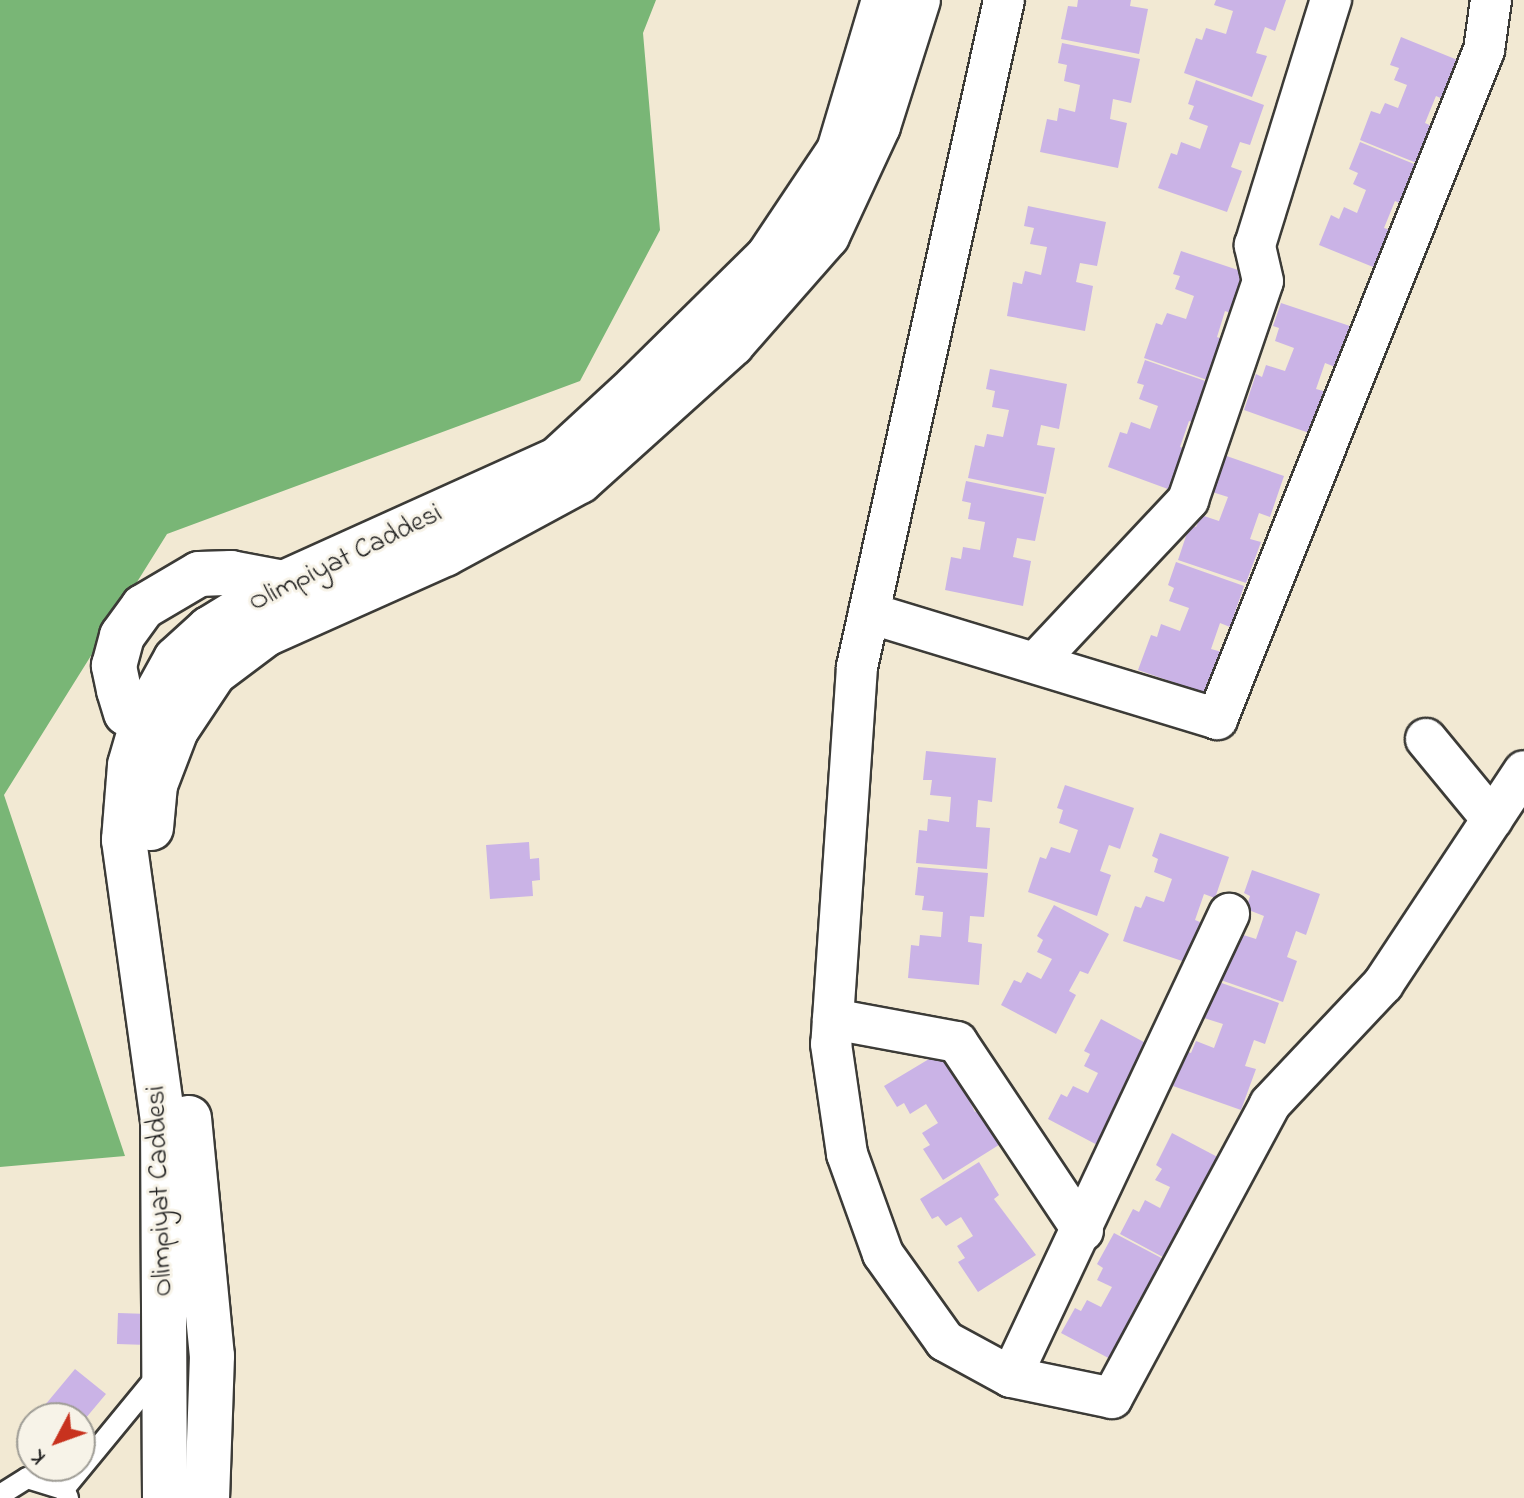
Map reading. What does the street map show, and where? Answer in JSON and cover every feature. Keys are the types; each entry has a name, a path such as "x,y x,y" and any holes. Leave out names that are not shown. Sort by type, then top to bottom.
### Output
{"street":[{"name":"Olimpiyat Caddesi","path":"165,1498 163,1121 124,840 130,765 144,717 176,659 209,629 284,583 558,459 637,386 768,257 839,151 884,0"},
{"name":"Olimpiyat Caddesi","path":"207,1498 212,1356 179,1023 149,852 155,785 176,730 214,673 278,627 445,554 580,481 732,344 827,236 878,126 918,0"},
{"path":"1004,0 857,667 831,1044 847,1154 883,1254 945,1341 1011,1377 1112,1398 1270,1104 1383,984 1524,771"},
{"path":"1037,661 1188,500 1263,281 1255,245 1331,0"},
{"path":"869,613 1037,661 1217,719 1484,50 1491,0"},
{"path":"214,673 179,707 144,717 126,713 114,666 122,636 143,607 199,574 231,573 284,583"},
{"path":"1426,739 1492,819"},
{"path":"1011,1377 1083,1231 1229,914"},
{"path":"833,1019 957,1042 1083,1231"}],"lane":[{"path":"0,1495 27,1478 66,1494 165,1365"}],"green space":[{"path":"0,0 656,0 643,33 660,230 580,381 167,534 4,795 125,1156 0,1167"}],"building":[{"path":"1078,0 1131,0 1130,6 1148,9 1139,54 1061,39 1068,6 1077,7"},
{"path":"1216,0 1286,0 1275,31 1265,27 1256,53 1267,56 1252,97 1184,73 1196,38 1202,40 1206,28 1226,34 1233,11 1214,5"},
{"path":"1401,37 1460,61 1445,100 1436,96 1425,123 1434,127 1419,164 1360,140 1371,111 1380,114 1385,103 1398,108 1407,85 1394,80 1399,68 1390,65"},
{"path":"1062,43 1140,59 1131,103 1113,99 1110,119 1127,123 1118,168 1040,152 1047,119 1057,121 1059,108 1075,112 1080,85 1064,81 1067,65 1058,63"},
{"path":"1196,80 1264,105 1250,145 1240,142 1231,167 1242,171 1227,212 1158,188 1171,153 1177,155 1181,142 1200,149 1208,126 1189,119 1194,106 1188,104"},
{"path":"1360,142 1419,166 1404,205 1395,201 1384,228 1394,231 1378,269 1319,245 1331,215 1339,219 1344,207 1357,213 1366,190 1353,184 1358,173 1349,169"},
{"path":"1028,206 1106,222 1097,266 1080,263 1076,282 1093,286 1085,331 1007,316 1013,282 1022,284 1025,271 1041,275 1047,247 1030,244 1034,228 1024,226"},
{"path":"1181,251 1250,274 1236,315 1225,311 1217,337 1227,341 1213,382 1144,358 1156,323 1162,325 1167,313 1186,319 1194,296 1175,289 1180,276 1173,274"},
{"path":"1281,303 1350,326 1335,367 1325,363 1316,389 1327,392 1312,434 1244,410 1256,374 1262,377 1266,365 1285,371 1294,348 1275,341 1279,328 1273,326"},
{"path":"1145,360 1214,384 1199,425 1189,421 1180,447 1190,450 1176,492 1108,467 1120,432 1127,434 1131,422 1150,429 1158,406 1139,399 1144,385 1137,383"},
{"path":"990,369 1067,384 1059,429 1041,425 1037,445 1055,448 1046,494 968,478 975,445 984,447 987,434 1003,437 1009,410 992,407 995,391 986,389"},
{"path":"1215,452 1284,476 1270,517 1259,513 1250,539 1261,542 1246,583 1178,560 1190,524 1196,527 1201,515 1219,521 1228,497 1209,491"},
{"path":"966,481 1044,497 1035,541 1017,538 1013,557 1031,561 1023,606 945,590 951,557 961,559 963,547 980,550 985,522 968,519 971,503 962,501"},
{"path":"1176,562 1244,586 1230,627 1220,623 1211,649 1222,652 1207,694 1138,670 1151,635 1157,637 1161,624 1180,631 1189,608 1169,601 1174,588 1168,585"},
{"path":"926,751 996,758 992,802 978,800 976,827 990,828 987,869 916,863 919,830 927,831 928,819 949,822 951,797 930,795 932,780 923,780"},
{"path":"1065,785 1134,808 1120,849 1109,845 1100,871 1111,875 1097,916 1028,892 1040,857 1046,859 1051,847 1070,853 1078,830 1059,823 1063,810 1057,808"},
{"path":"1160,833 1229,857 1215,898 1204,894 1195,920 1205,924 1191,964 1123,941 1135,906 1141,908 1146,896 1164,902 1172,879 1154,872 1158,859 1152,856"},
{"path":"529,842 530,859 539,858 540,880 532,881 533,896 490,899 486,845"},
{"path":"918,867 988,873 984,917 970,916 968,942 982,944 979,985 908,978 911,945 919,946 920,935 941,937 943,912 922,910 924,896 915,895"},
{"path":"1252,870 1320,894 1306,935 1296,931 1287,957 1297,961 1283,1002 1215,978 1237,933 1256,939 1264,916 1246,909 1250,896 1244,893"},
{"path":"1054,905 1109,934 1088,974 1080,971 1069,991 1076,995 1056,1034 1001,1005 1014,980 1021,983 1027,972 1041,979 1052,959 1037,952 1043,940 1037,936"},
{"path":"1210,979 1279,1003 1265,1044 1254,1040 1245,1066 1256,1069 1241,1110 1173,1086 1185,1051 1191,1053 1196,1041 1214,1048 1223,1024 1204,1018"},
{"path":"1101,1019 1155,1048 1116,1105 1123,1109 1103,1148 1048,1119 1061,1094 1067,1097 1073,1086 1088,1093 1098,1073 1084,1066 1090,1054 1084,1051"},
{"path":"944,1050 975,1112 980,1108 1002,1143 943,1180 923,1149 930,1145 922,1133 938,1123 926,1104 910,1114 904,1103 897,1107 884,1086"},
{"path":"1172,1133 1227,1162 1174,1263 1120,1234 1133,1209 1139,1212 1145,1200 1160,1208 1170,1187 1155,1180 1162,1169 1156,1165"},
{"path":"979,1162 999,1195 994,1199 1036,1255 978,1292 958,1262 965,1258 957,1246 973,1236 961,1217 946,1226 938,1216 932,1219 920,1199"},
{"path":"1114,1233 1169,1262 1148,1302 1140,1298 1129,1319 1137,1323 1116,1362 1061,1333 1075,1308 1081,1311 1087,1300 1101,1307 1112,1287 1097,1280 1103,1268 1097,1264"},
{"path":"118,1313 141,1314 140,1345 117,1344"},
{"path":"75,1369 106,1394 96,1406 96,1402 48,1402"}]}
